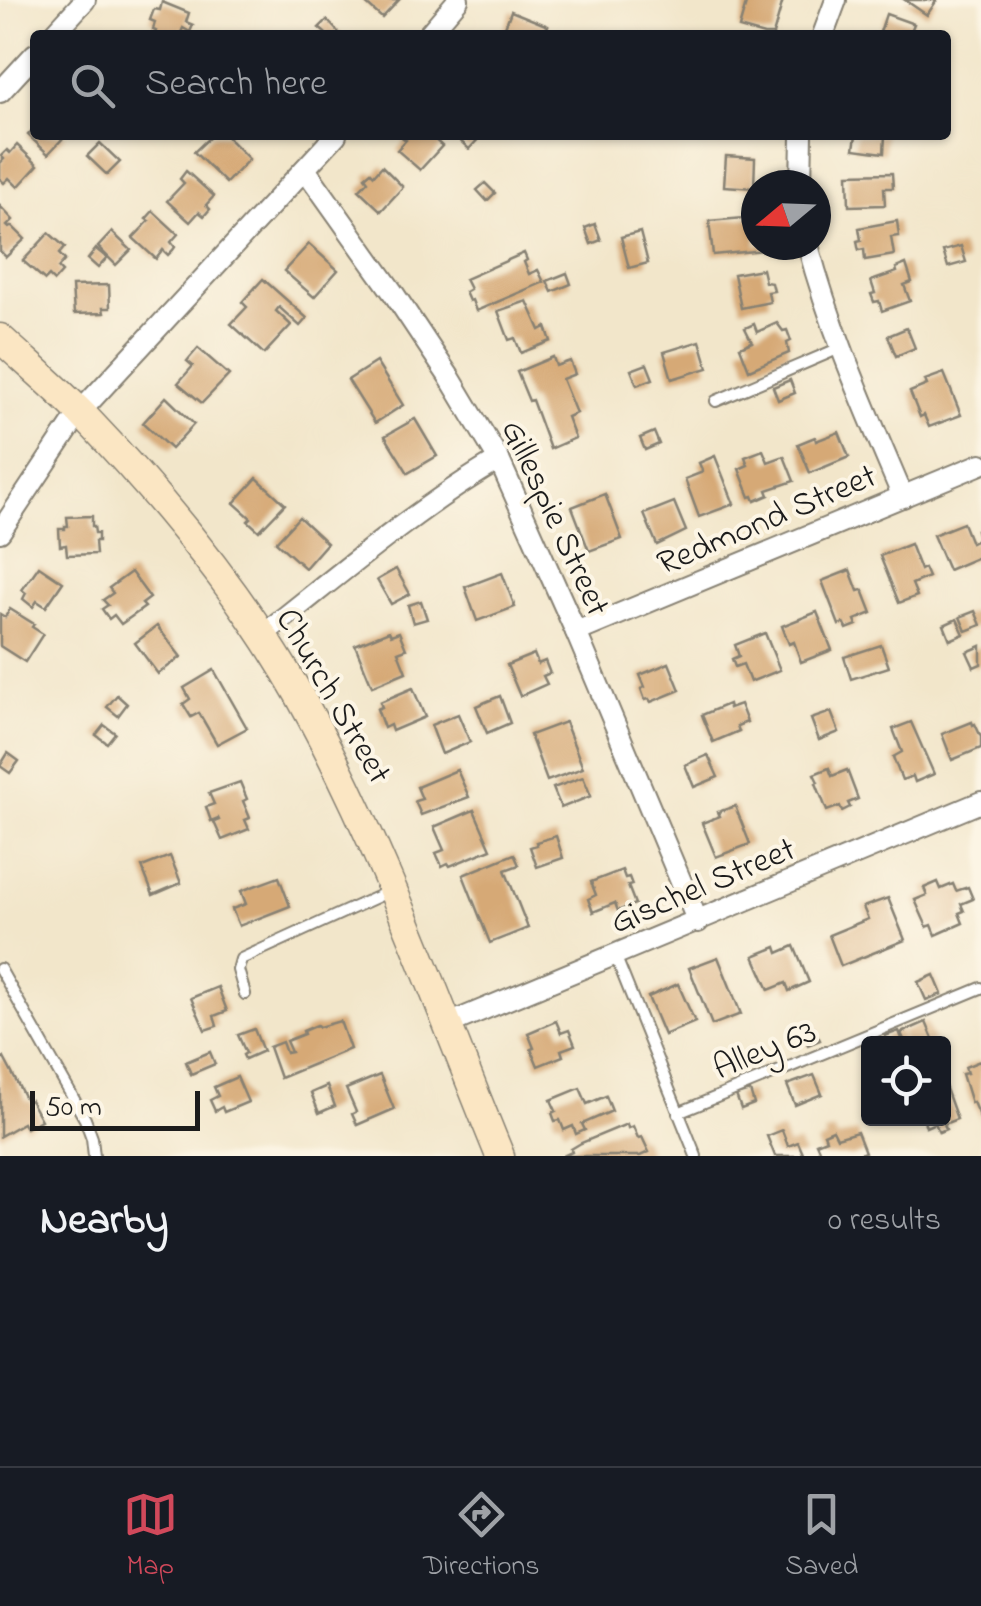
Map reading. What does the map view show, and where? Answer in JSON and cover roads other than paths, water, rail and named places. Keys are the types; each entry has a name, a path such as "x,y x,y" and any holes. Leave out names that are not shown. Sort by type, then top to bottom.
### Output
{"main road":[{"name":"Church Street","path":"0,338 80,412 143,480 202,553 310,714 358,810 500,1156"}],"street":[{"path":"58,30 85,0"},
{"path":"432,30 458,0"},
{"path":"826,30 836,0"},
{"path":"0,92 30,59"},
{"path":"0,532 80,412 331,140"},
{"path":"802,140 802,170"},
{"name":"Gillespie Street","path":"305,168 432,350 499,460 698,922"},
{"path":"812,260 840,348 903,496"},
{"path":"261,636 416,514 499,460"},
{"name":"Redmond Street","path":"576,632 981,464"},
{"name":"Gischel Street","path":"446,1024 981,802"}],"lane":[{"path":"716,401 840,348"},
{"path":"245,994 238,970 241,958 391,890"},
{"path":"614,956 696,1156"},
{"path":"0,969 85,1119 94,1156"},
{"name":"Alley 63","path":"678,1113 981,988"}]}
